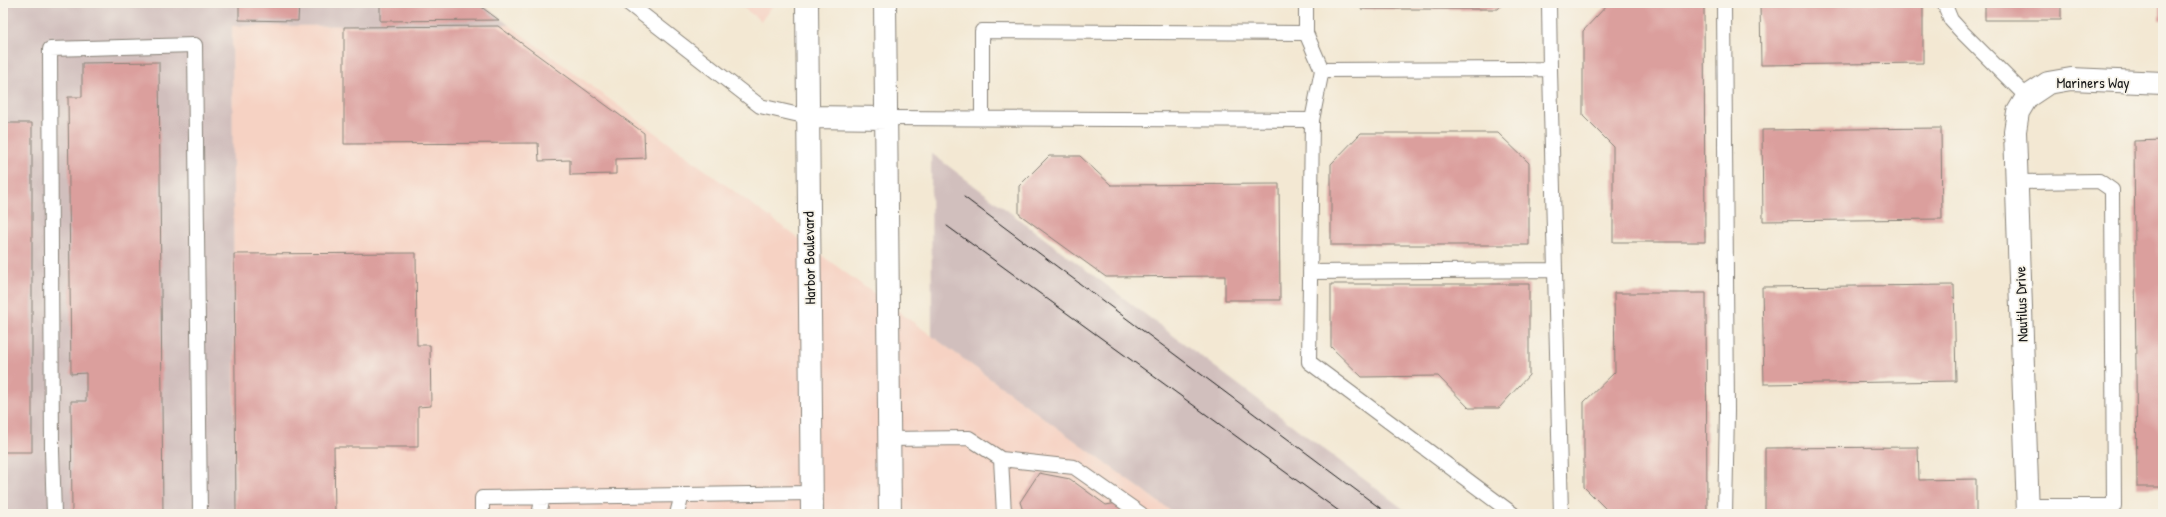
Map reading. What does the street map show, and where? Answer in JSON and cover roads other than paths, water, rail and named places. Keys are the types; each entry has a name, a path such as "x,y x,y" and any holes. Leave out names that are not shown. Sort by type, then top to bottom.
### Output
{"main road":[{"name":"Harbor Boulevard","path":"807,3 812,504"},
{"path":"885,3 890,514"},
{"name":"Mariners Way","path":"2027,98 2048,83 2070,79 2163,84"},
{"name":"Nautilus Drive","path":"2027,98 2018,112 2015,131 2028,510"},
{"path":"808,117 887,118"}],"lane":[{"path":"628,3 760,106 808,117"},
{"path":"1306,3 1306,33 1322,70 1312,120 1309,362 1513,514"},
{"path":"1549,3 1561,514"},
{"path":"1724,3 1727,404 1725,514"},
{"path":"1944,3 1952,20 1962,32 2027,98"},
{"path":"982,118 982,31 1306,33"},
{"path":"54,514 52,451 50,49 195,45 200,514"},
{"path":"1322,70 1550,69"},
{"path":"887,118 1312,120"},
{"path":"2017,182 2099,181 2112,190 2114,510 2028,510"},
{"path":"1310,272 1555,270"},
{"path":"889,439 969,438 1001,459 1074,467 1141,514"},
{"path":"1001,459 1004,514"},
{"path":"482,514 482,498 682,495 812,504"},
{"path":"677,514 682,495"},
{"path":"539,514 543,497"}],"tram line":[{"path":"964,197 1388,514"},
{"path":"947,226 1343,514"}]}
